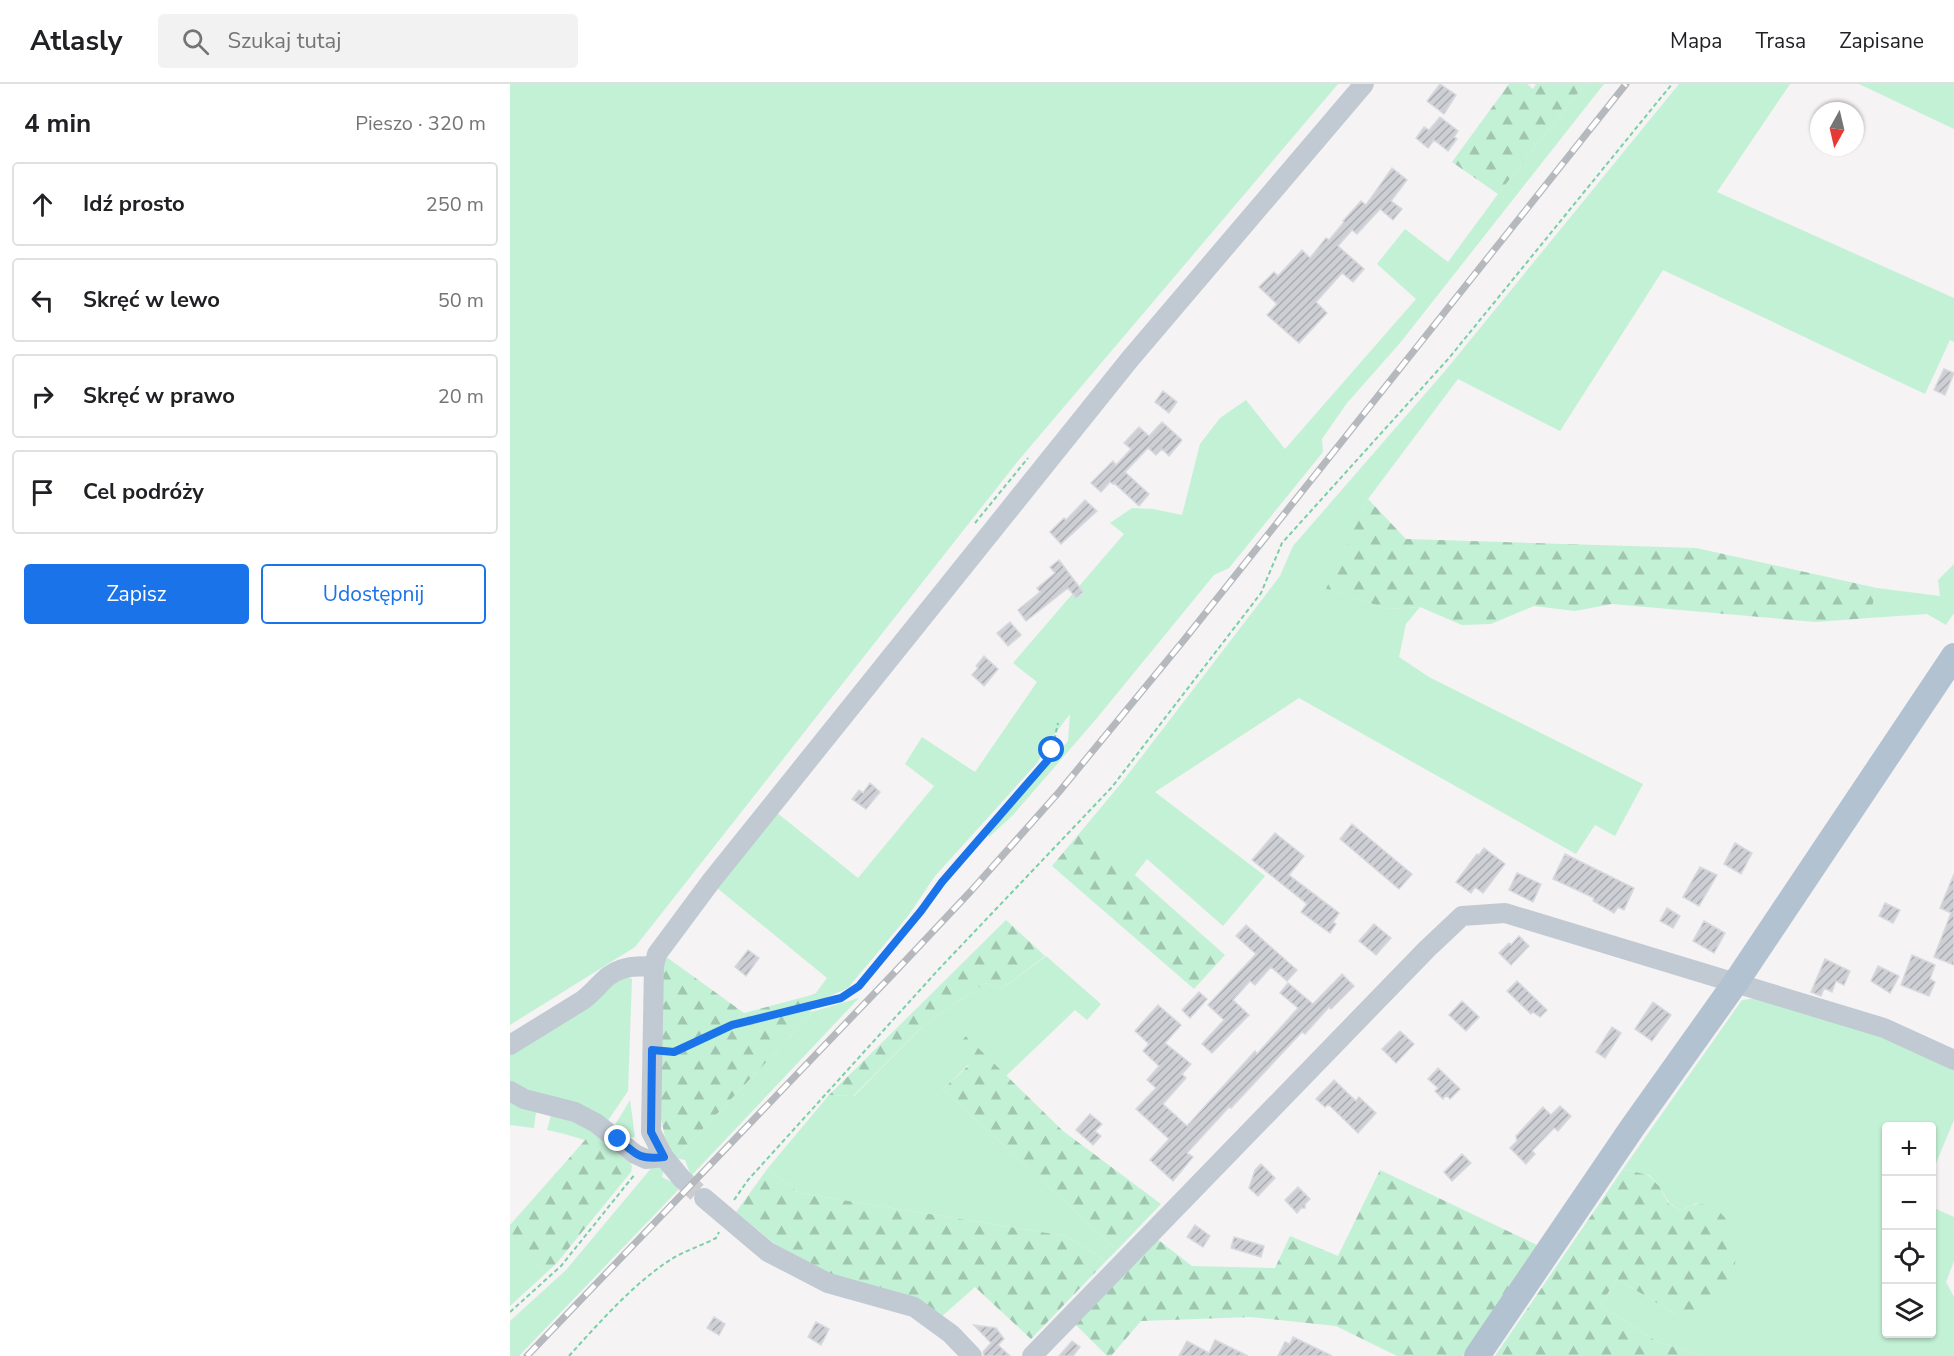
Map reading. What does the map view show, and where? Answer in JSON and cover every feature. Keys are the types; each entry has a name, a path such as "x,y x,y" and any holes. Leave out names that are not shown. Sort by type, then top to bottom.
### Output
{"main road":[{"path":"1477,1356 1632,1128 1736,982 1954,656"}],"street":[{"path":"655,1158 651,1132 654,966 657,954 664,942 1130,359 1364,84"},
{"path":"1032,1356 1462,916 1505,913 1884,1028 1954,1060"},
{"path":"510,1045 592,994 606,978 620,969 654,966"},
{"path":"510,1091 524,1099 575,1112 596,1123 635,1154 655,1158 682,1179"},
{"path":"704,1198 768,1252 828,1283 914,1307 951,1334 972,1356"}],"path":[{"path":"569,1356 606,1315 654,1271 671,1259 716,1238 732,1203 748,1180 939,969 1112,787 1261,593 1282,543 1449,358 1672,84"},
{"path":"652,1050 674,1052 732,1025 841,998 859,986 942,882 1047,761 1058,723"},
{"path":"510,1312 561,1266 655,1158"}],"green space":[{"path":"510,84 1338,84 1018,461 635,947 510,1025"},
{"path":"1509,84 1527,84 1533,89 1536,84 1585,84 1498,194 1452,162"},
{"path":"1585,84 1604,84 1400,343 1347,403 1322,439 1323,452 1229,568 1214,575 1097,718 1013,815 989,837 988,834 1068,741 1070,714 1047,744 1038,762 935,876 908,916 848,988 825,998 813,1000 827,978 717,888 776,812 858,878 934,786 905,764 922,737 975,772 1037,682 1013,663 1124,534 1110,523 1132,508 1153,509 1182,515 1200,444 1220,418 1246,400 1285,449 1416,299 1377,264 1405,229 1448,262 1498,194"},
{"path":"1679,84 1790,84 1717,192 1954,298 1954,342 1950,340 1925,394 1663,270 1560,431 1458,379 1368,499 1327,589 1389,609 1420,607 1406,624 1399,657 1429,677 1643,784 1615,836 1595,825 1576,854 1299,698 1155,792 1265,876 1223,926 1147,859 1134,876 1083,829 1123,781 1280,576 1293,546 1445,371"},
{"path":"1859,84 1954,84 1954,129"},
{"path":"1368,499 1406,539 1696,548 1877,588 1869,618 1816,622 1612,604 1575,611 1534,606 1491,624 1462,625 1420,607 1389,609 1326,589"},
{"path":"1954,564 1954,613 1946,625 1927,614 1869,618 1877,588 1940,596 1938,580"},
{"path":"1083,829 1225,955 1194,989 1052,866"},
{"path":"1006,920 1045,956 1003,988 985,983 925,1024 853,1096 829,1095"},
{"path":"665,956 744,1013 815,994 810,1016 675,1158 665,1137 658,1104 662,967"},
{"path":"1046,956 1101,1004 1087,1020 1075,1010 1006,1076 966,1037 969,1064 943,1089 1117,1250 1106,1261 1066,1236 799,1193 768,1168 829,1095 854,1096 925,1024 985,983 1003,988"},
{"path":"627,977 632,979 628,1091 607,1122 518,1088 510,1081 510,1054 619,979"},
{"path":"859,998 691,1176 685,1160 675,1158 810,1016 811,1012"},
{"path":"1758,998 1882,1037 1954,1070 1954,1120 1936,1163 1936,1122 1882,1122 1882,1338 1936,1338 1936,1209 1954,1217 1954,1261 1946,1282 1954,1297 1954,1356 1702,1356 1656,1341 1600,1305 1617,1279 1677,1315 1697,1203 1681,1210 1670,1204 1649,1175 1623,1169 1742,1000"},
{"path":"966,1036 1063,1131 1161,1204 1117,1250 943,1089 969,1065 952,1052"},
{"path":"510,1099 535,1109 534,1128 510,1125"},
{"path":"630,1100 635,1137 630,1137 615,1125"},
{"path":"552,1112 592,1128 629,1160 632,1166 613,1152 592,1143 547,1130"},
{"path":"586,1139 616,1153 632,1166 631,1172 556,1264 545,1274 538,1265 543,1259 510,1237 510,1225"},
{"path":"653,1166 664,1169 662,1177 681,1187 519,1356 510,1356 510,1321 566,1270"},
{"path":"768,1168 799,1193 1066,1236 1106,1261 1031,1339 975,1287 940,1318 834,1276 776,1245 736,1212"},
{"path":"1623,1169 1648,1175 1659,1186 1669,1204 1681,1210 1697,1204 1710,1206 1719,1212 1732,1230 1736,1252 1732,1274 1697,1313 1677,1315 1617,1279 1600,1305 1656,1341 1702,1356 1495,1356"},
{"path":"1380,1170 1537,1245 1463,1356 1397,1356 1336,1326 1251,1317 1141,1321 1111,1356 1107,1356 1074,1323 1157,1239 1192,1266 1275,1268 1290,1236 1338,1256"},
{"path":"510,1237 544,1259 538,1265 545,1274 510,1306"}],"building":[{"path":"1440,84 1456,95 1444,114 1427,101"},
{"path":"1440,117 1458,131 1454,137 1457,139 1448,151 1434,140 1428,148 1416,138 1424,127 1429,130"},
{"path":"1392,168 1407,180 1391,201 1402,209 1393,220 1380,209 1357,234 1352,230 1338,246 1364,269 1353,282 1342,273 1316,302 1327,313 1299,343 1267,315 1277,304 1259,287 1274,272 1278,276 1302,250 1310,258 1326,238 1329,240 1361,201 1366,205"},
{"path":"1944,369 1954,373 1945,395 1934,390"},
{"path":"1163,391 1177,402 1169,413 1155,402"},
{"path":"1162,422 1182,440 1169,456 1162,449 1156,455 1148,448 1125,472 1149,494 1139,506 1114,483 1110,482 1101,492 1091,483 1113,461 1116,465 1131,449 1124,443 1139,427 1149,436"},
{"path":"1085,500 1097,511 1061,544 1050,532 1064,518 1066,520"},
{"path":"1059,560 1083,592 1076,598 1068,588 1026,621 1018,610 1040,592 1037,588 1055,573 1050,567"},
{"path":"1010,622 1021,635 1008,646 997,633"},
{"path":"984,656 998,669 984,686 972,675"},
{"path":"870,783 880,792 866,809 852,799 859,790 863,793"},
{"path":"1352,824 1412,874 1399,889 1340,839"},
{"path":"1275,833 1304,856 1289,875 1339,913 1330,933 1301,912 1307,904 1252,860"},
{"path":"1735,843 1752,853 1741,874 1724,864"},
{"path":"1484,848 1505,864 1483,893 1475,887 1471,893 1456,882"},
{"path":"1565,854 1634,888 1624,910 1618,907 1614,913 1593,901 1594,898 1553,879"},
{"path":"1700,867 1717,875 1699,906 1683,897"},
{"path":"1517,873 1541,884 1533,902 1509,890"},
{"path":"1954,874 1954,965 1934,957 1951,913 1940,908"},
{"path":"1885,903 1900,910 1893,923 1879,916"},
{"path":"1667,908 1680,916 1673,928 1660,921"},
{"path":"1704,921 1725,933 1714,953 1693,941"},
{"path":"1374,924 1391,938 1376,955 1359,941"},
{"path":"1246,925 1297,970 1287,981 1271,967 1255,985 1250,981 1233,1000 1249,1015 1212,1053 1202,1044 1224,1020 1208,1005 1256,954 1236,936"},
{"path":"1519,936 1529,946 1511,965 1499,953"},
{"path":"748,950 759,958 746,976 735,967"},
{"path":"1912,955 1935,965 1930,979 1935,982 1929,996 1901,985"},
{"path":"1825,959 1850,971 1844,985 1836,981 1832,992 1824,988 1821,996 1811,992"},
{"path":"1878,966 1899,976 1890,993 1871,981"},
{"path":"1342,974 1354,986 1331,1009 1329,1007 1305,1034 1302,1032 1231,1108 1229,1107 1187,1153 1193,1157 1173,1181 1150,1160 1169,1139 1136,1109 1156,1088 1147,1080 1159,1066 1143,1051 1149,1044 1135,1031 1158,1005 1181,1025 1165,1043 1191,1064 1182,1074 1186,1078 1163,1104 1187,1126 1255,1051 1257,1054 1298,1008 1280,993 1288,983 1313,1004"},
{"path":"1517,981 1547,1010 1540,1017 1533,1012 1531,1014 1507,991"},
{"path":"1199,992 1207,999 1190,1018 1182,1010"},
{"path":"1462,1001 1479,1017 1466,1031 1449,1015"},
{"path":"1653,1002 1671,1015 1652,1041 1635,1029"},
{"path":"1612,1027 1621,1033 1605,1058 1596,1052"},
{"path":"1400,1031 1414,1044 1396,1063 1382,1049"},
{"path":"1438,1068 1460,1089 1450,1099 1446,1095 1443,1099 1435,1091 1438,1088 1428,1079"},
{"path":"1334,1080 1356,1101 1359,1097 1376,1113 1358,1133 1328,1104 1325,1107 1316,1099"},
{"path":"1560,1106 1571,1116 1558,1131 1554,1128 1532,1151 1535,1154 1526,1164 1510,1148 1517,1141 1516,1136 1543,1107 1551,1115"},
{"path":"1090,1114 1102,1124 1095,1131 1101,1136 1093,1145 1076,1130"},
{"path":"1462,1154 1471,1163 1452,1181 1444,1172"},
{"path":"1261,1164 1275,1178 1258,1196 1249,1188 1255,1170"},
{"path":"1298,1187 1310,1199 1305,1204 1305,1208 1301,1208 1297,1213 1285,1200"},
{"path":"1195,1225 1210,1236 1203,1247 1187,1237"},
{"path":"1234,1237 1264,1246 1261,1257 1231,1248"},
{"path":"714,1317 725,1324 719,1335 707,1328"},
{"path":"816,1322 829,1329 821,1345 808,1337"},
{"path":"974,1325 996,1328 1004,1339 998,1345 1010,1356 984,1356 983,1352 991,1343"},
{"path":"1293,1337 1332,1356 1278,1356 1285,1342 1290,1344"},
{"path":"1215,1340 1248,1356 1179,1356 1187,1341 1209,1353"},
{"path":"1072,1341 1080,1347 1073,1356 1059,1356"}],"tunnel":[{"path":"682,1179 704,1198"}],"railway":[{"path":"527,1356 892,975 1059,792 1184,640 1626,84"}],"route":[{"path":"618,1139 635,1154 646,1160 664,1157 651,1132 652,1050 674,1052 732,1025 841,998 859,986 942,882 1047,761 1052,750"}]}
